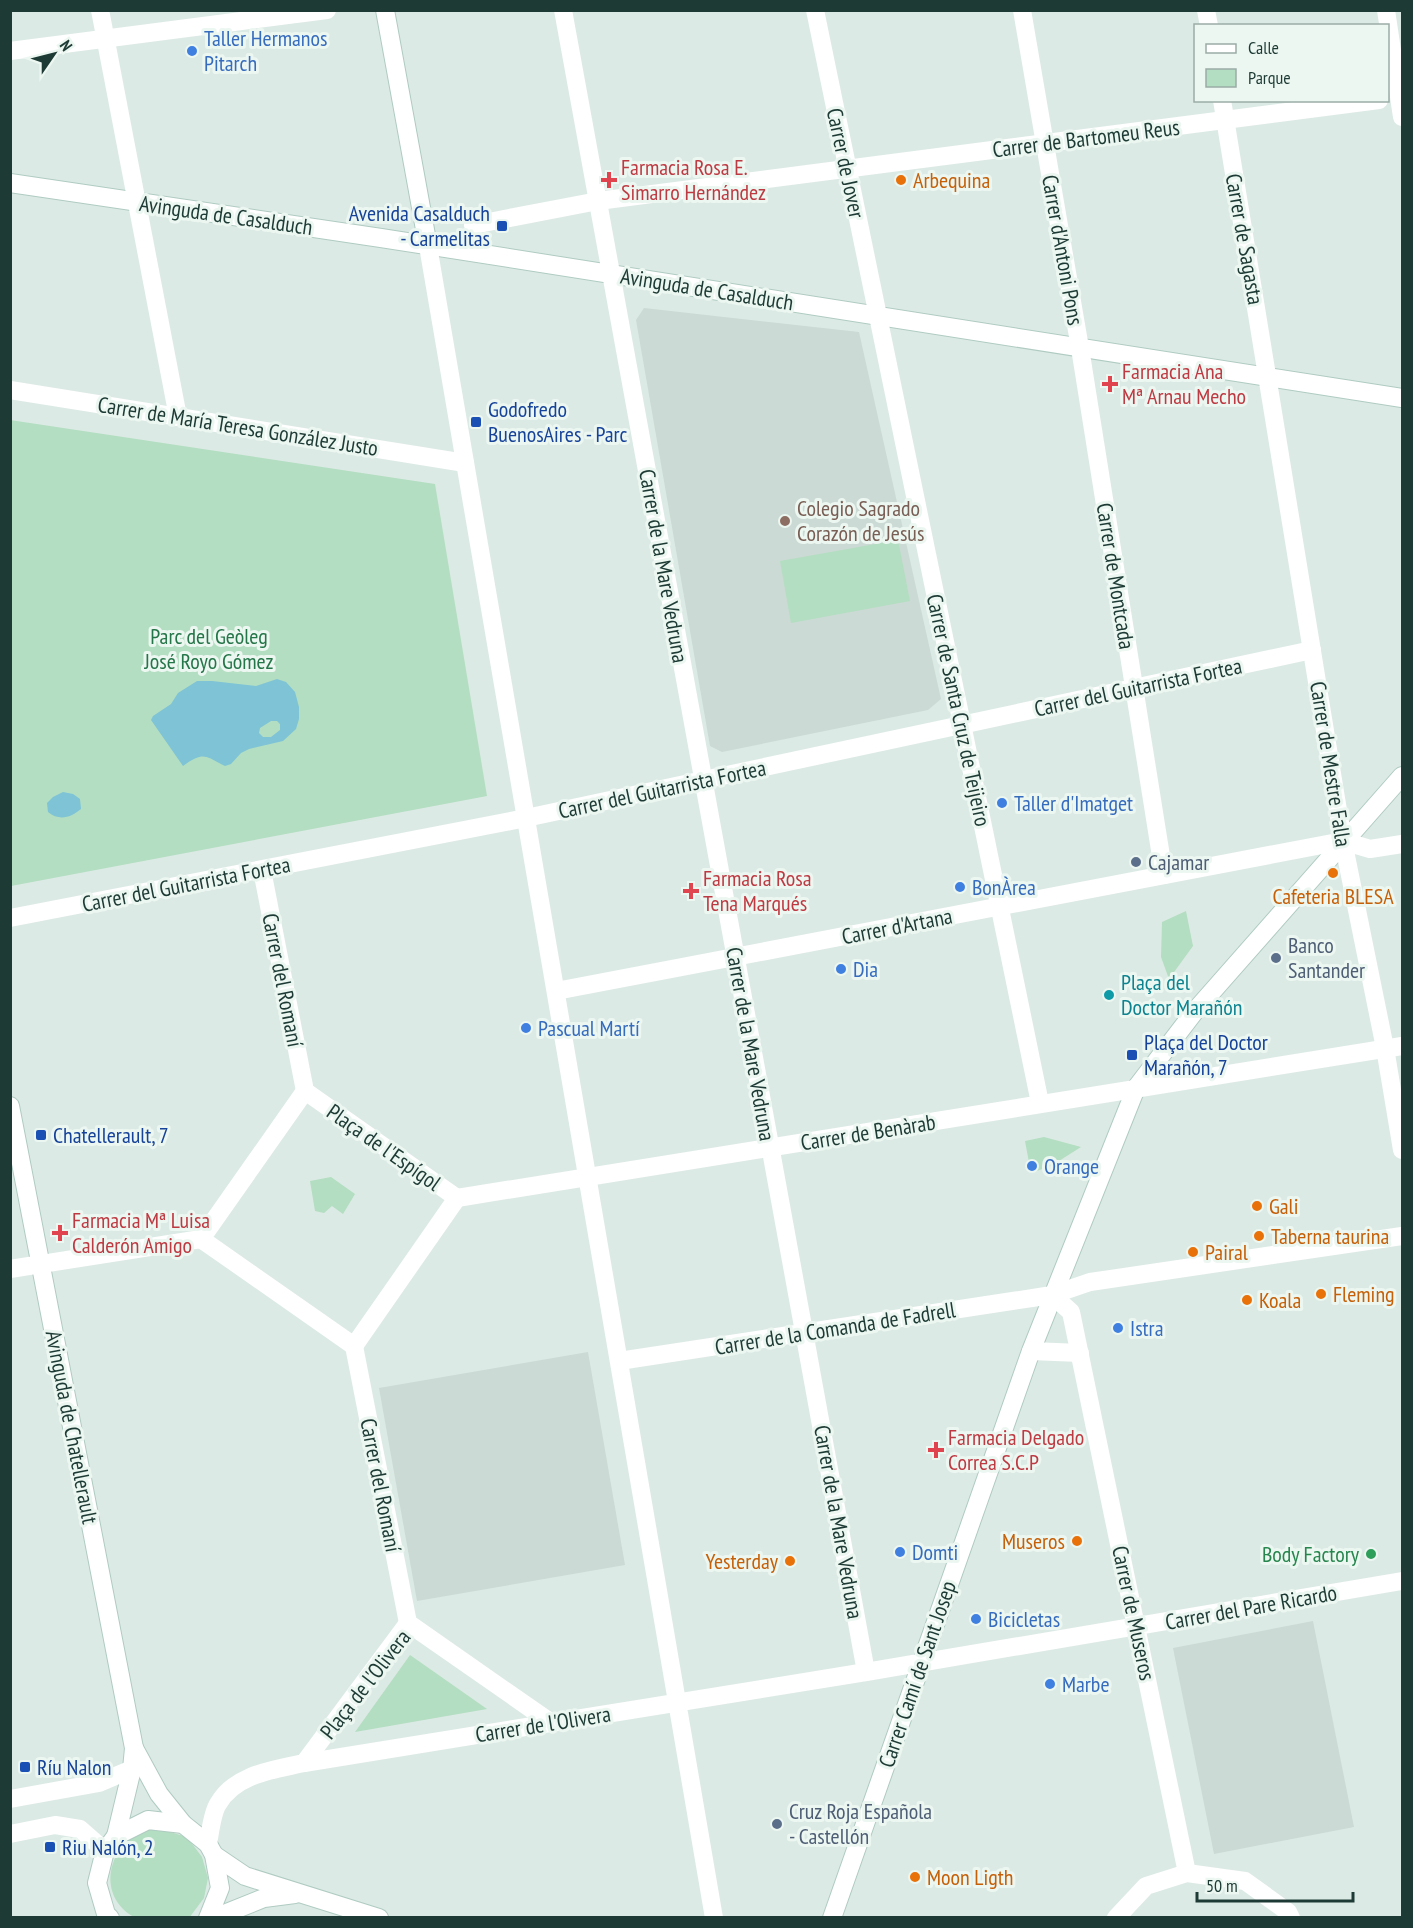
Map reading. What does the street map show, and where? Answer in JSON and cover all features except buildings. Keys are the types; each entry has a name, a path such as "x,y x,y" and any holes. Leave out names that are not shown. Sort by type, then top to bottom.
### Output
{"street":[{"path":"100,10 178,417"},
{"path":"10,51 327,10"},
{"path":"385,10 428,246 714,1917"},
{"name":"Carrer de la Mare Vedruna","path":"563,10 867,1672"},
{"name":"Carrer de Jover","path":"815,10 878,316"},
{"name":"Carrer d'Antoni Pons","path":"1022,10 1080,348"},
{"path":"1389,34 1397,98 1402,117"},
{"name":"Carrer de Sagasta","path":"1222,102 1268,377"},
{"name":"Carrer de Bartomeu Reus","path":"473,225 598,201 1364,102"},
{"name":"Avinguda de Casalduch","path":"10,183 1402,398"},
{"name":"Carrer de Santa Cruz de Teijeiro","path":"878,316 1040,1103"},
{"name":"Carrer de Montcada","path":"1080,348 1164,875"},
{"name":"Carrer de Mestre Falla","path":"1268,377 1343,841 1394,1047 1402,1150"},
{"name":"Carrer de María Teresa González Justo","path":"10,390 465,463"},
{"name":"Carrer del Guitarrista Fortea","path":"10,918 526,818 1312,650"},
{"path":"1052,1295 1136,1088 1195,1011 1402,776"},
{"path":"1343,841 1370,849 1402,844"},
{"name":"Carrer d'Artana","path":"556,991 1343,841"},
{"name":"Carrer del Romaní","path":"262,870 305,1091"},
{"path":"1136,1088 1394,1047"},
{"name":"Carrer de Benàrab","path":"458,1198 1136,1088"},
{"name":"Plaça de l'Espígol","path":"201,1239 305,1091 458,1198 354,1346"},
{"name":"Avinguda de Chatellerault","path":"10,1106 134,1748 132,1769 116,1836"},
{"name":"Carrer de la Comanda de Fadrell","path":"619,1361 1052,1295 1090,1282 1402,1236"},
{"path":"10,1269 201,1239 354,1346"},
{"name":"Carrer Camí de Sant Josep","path":"832,1917 1052,1295"},
{"name":"Carrer de Museros","path":"1052,1295 1071,1312 1187,1873"},
{"name":"Carrer del Romaní","path":"354,1346 408,1623"},
{"path":"1031,1351 1080,1353"},
{"name":"Carrer del Pare Ricardo","path":"921,1663 1402,1581"},
{"name":"Plaça de l'Olivera","path":"304,1763 408,1623 550,1722"},
{"name":"Carrer de l'Olivera","path":"211,1850 217,1804 237,1784 263,1772 304,1763 550,1722 921,1663"},
{"name":"Avinguda de Chatellerault","path":"134,1748 159,1794 183,1824 211,1850 245,1876 379,1917"},
{"path":"10,1799 99,1783 132,1769"},
{"path":"110,1917 106,1914 97,1882 105,1851 116,1836 148,1820 183,1824"},
{"path":"10,1834 55,1825 80,1829 105,1851"},
{"path":"208,1917 220,1888 211,1850"},
{"path":"1116,1917 1146,1886 1187,1873 1245,1881 1288,1912 1291,1917"},
{"path":"214,1917 264,1898 300,1893"}],"shaded area":[{"name":"Colegio Sagrado Corazón de Jesús","path":"644,308 859,332 941,699 928,710 722,752 710,746 636,320"},
{"path":"588,1352 625,1565 417,1601 379,1388"},
{"path":"1313,1621 1354,1827 1214,1854 1173,1648"}],"green space":[{"name":"Parc del Geòleg José Royo Gómez","path":"10,420 435,484 487,796 11,886"},
{"path":"898,540 910,601 791,623 780,561"},
{"path":"1186,911 1193,946 1169,979 1161,957 1162,922"},
{"path":"1044,1137 1081,1147 1051,1166 1031,1173 1025,1141"},
{"path":"331,1177 355,1194 343,1214 332,1206 324,1213 315,1211 310,1181"},
{"path":"410,1655 487,1709 355,1732"},
{"path":"163,1830 187,1837 202,1857 208,1878 204,1898 189,1918 134,1917 115,1898 111,1886 114,1862 120,1850 129,1840 142,1831"}],"water":[{"path":"277,679 286,682 295,692 299,707 296,729 283,741 249,749 241,753 231,764 225,766 200,757 183,766 151,720 153,716 171,704 178,693 197,681 256,686","holes":["271,721 277,721 280,724 280,730 271,737 263,737 259,733 260,728"]},
{"path":"63,792 73,794 80,799 81,809 73,815 56,817 48,812 47,803"}],"place":[{"name":"Taller Hermanos Pitarch","path":"192,51"},
{"name":"Farmacia Rosa E. Simarro Hernández","path":"609,180"},
{"name":"Arbequina","path":"901,180"},
{"name":"Avenida Casalduch - Carmelitas","path":"502,226"},
{"name":"Farmacia Ana Mª Arnau Mecho","path":"1110,384"},
{"name":"Godofredo BuenosAires - Parc","path":"476,422"},
{"name":"Colegio Sagrado Corazón de Jesús","path":"785,521"},
{"name":"Taller d'Imatget","path":"1002,803"},
{"name":"Cajamar","path":"1136,862"},
{"name":"Cafeteria BLESA","path":"1333,873"},
{"name":"BonÀrea","path":"960,887"},
{"name":"Farmacia Rosa Tena Marqués","path":"691,891"},
{"name":"Banco Santander","path":"1276,958"},
{"name":"Dia","path":"841,969"},
{"name":"Plaça del Doctor Marañón","path":"1109,995"},
{"name":"Pascual Martí","path":"526,1028"},
{"name":"Plaça del Doctor Marañón, 7","path":"1132,1055"},
{"name":"Chatellerault, 7","path":"41,1135"},
{"name":"Orange","path":"1032,1166"},
{"name":"Gali","path":"1257,1206"},
{"name":"Farmacia Mª Luisa Calderón Amigo","path":"60,1233"},
{"name":"Taberna taurina","path":"1259,1236"},
{"name":"Pairal","path":"1193,1252"},
{"name":"Fleming","path":"1321,1294"},
{"name":"Koala","path":"1247,1300"},
{"name":"Istra","path":"1118,1328"},
{"name":"Farmacia Delgado Correa S.C.P","path":"936,1450"},
{"name":"Museros","path":"1077,1541"},
{"name":"Domti","path":"900,1552"},
{"name":"Body Factory","path":"1371,1554"},
{"name":"Yesterday","path":"790,1561"},
{"name":"Bicicletas","path":"976,1619"},
{"name":"Marbe","path":"1050,1684"},
{"name":"Ríu Nalon","path":"25,1767"},
{"name":"Cruz Roja Española - Castellón","path":"777,1824"},
{"name":"Riu Nalón, 2","path":"50,1847"},
{"name":"Moon Ligth","path":"915,1877"}]}
